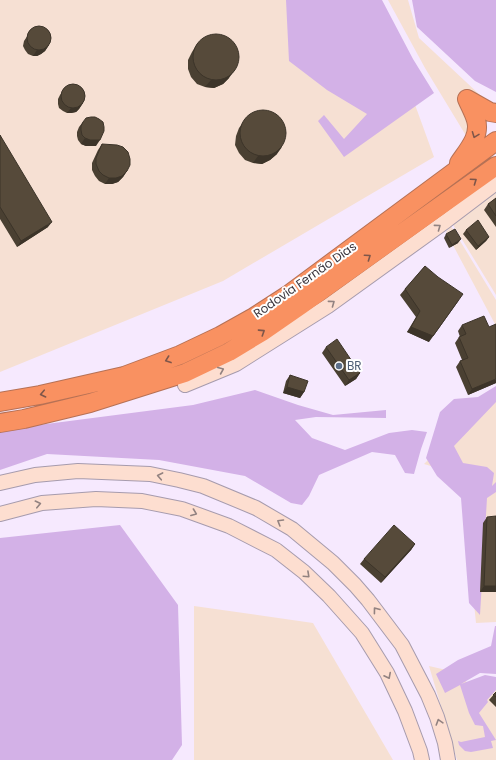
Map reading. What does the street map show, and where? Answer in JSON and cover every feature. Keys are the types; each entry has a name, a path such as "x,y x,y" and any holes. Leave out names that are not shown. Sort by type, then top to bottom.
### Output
{"highway":[{"path":"451,174 478,132 477,120 467,99 496,114"},
{"name":"Rodovia Fernão Dias","path":"0,402 40,395 124,376 180,355 220,336 254,317 288,294 496,141"},
{"name":"Rodovia Fernão Dias","path":"0,423 24,420 90,403 185,372 229,352 262,332 301,305 496,166"},
{"path":"90,403 148,396 185,385"}],"main road":[{"path":"185,385 236,364 328,306 496,183"},
{"path":"0,483 35,475 78,471 150,474 203,486 256,508 292,529 333,563 355,585 402,645 428,695 437,717 445,743 448,760"},
{"path":"0,514 42,502 96,499 142,501 182,509 229,526 276,550 304,572 329,596 362,633 387,673 405,711 422,760"}],"shaded area":[{"path":"0,0 377,0 434,157 223,281 0,372"},
{"path":"286,0 382,0 413,59 434,93 344,157 318,121 324,115 344,139 367,114 327,90 289,61"},
{"path":"388,0 408,0 419,38 496,110 465,134 425,68"},
{"path":"412,0 496,0 496,92 475,81 417,27"},
{"path":"496,191 496,295 452,223"},
{"path":"451,226 496,300 496,326 446,232"},
{"path":"496,386 496,402 454,446 463,463 487,467 494,473 492,486 496,482 496,492 487,498 480,615 469,603 461,498 437,476 426,458 440,412 454,399 478,397"},
{"path":"255,390 333,415 386,410 386,418 316,417 295,420 312,438 345,450 389,433 412,430 427,432 414,474 405,473 395,455 372,452 319,475 309,496 302,505 291,503 245,476 159,460 47,454 0,470 0,430 193,405"},
{"path":"496,393 496,622 476,623 461,475 424,464"},
{"path":"120,525 178,605 182,745 172,760 0,760 0,538"},
{"path":"194,606 313,623 393,760 194,760"},
{"path":"495,626 496,674 480,673 461,684 485,675 496,677 496,690 487,700 488,702 479,713 496,740 491,741 493,748 471,752 465,751 459,745 458,741 461,742 485,737 483,726 475,725 469,713 460,685 445,693 436,674 458,660 491,646"},
{"path":"429,666 455,672 468,683 496,680 496,760 457,760"}],"building":[{"path":"39,26 47,30 51,38 47,46 39,50 31,46 27,38 31,30"},
{"path":"216,34 229,38 235,44 239,57 235,70 229,76 216,80 203,76 197,70 193,57 197,44 203,38"},
{"path":"73,84 81,88 85,96 81,104 73,108 65,104 61,96 65,88"},
{"path":"263,110 276,114 282,120 286,133 282,146 276,152 263,156 250,152 244,146 240,133 244,120 250,114"},
{"path":"95,117 103,122 104,131 100,140 90,140 82,135 81,126 83,122 86,118"},
{"path":"0,135 52,222 21,241 0,207"},
{"path":"102,144 117,145 123,147 128,152 130,165 122,176 109,178 99,171 96,164 96,158"},
{"path":"496,198 496,216 488,204"},
{"path":"478,220 489,237 478,246 466,230"},
{"path":"455,229 461,239 452,245 446,234"},
{"path":"425,266 463,294 433,336 411,327 420,311 405,289"},
{"path":"484,316 489,327 496,324 496,379 472,389 460,361 468,358 459,337 466,334 462,325"},
{"path":"337,339 360,373 349,380 326,347"},
{"path":"290,375 308,381 304,392 287,387"},
{"path":"496,516 496,586 484,586 487,517"},
{"path":"394,525 415,544 385,577 364,559"}],"place":[{"name":"BR","path":"339,366"}]}
